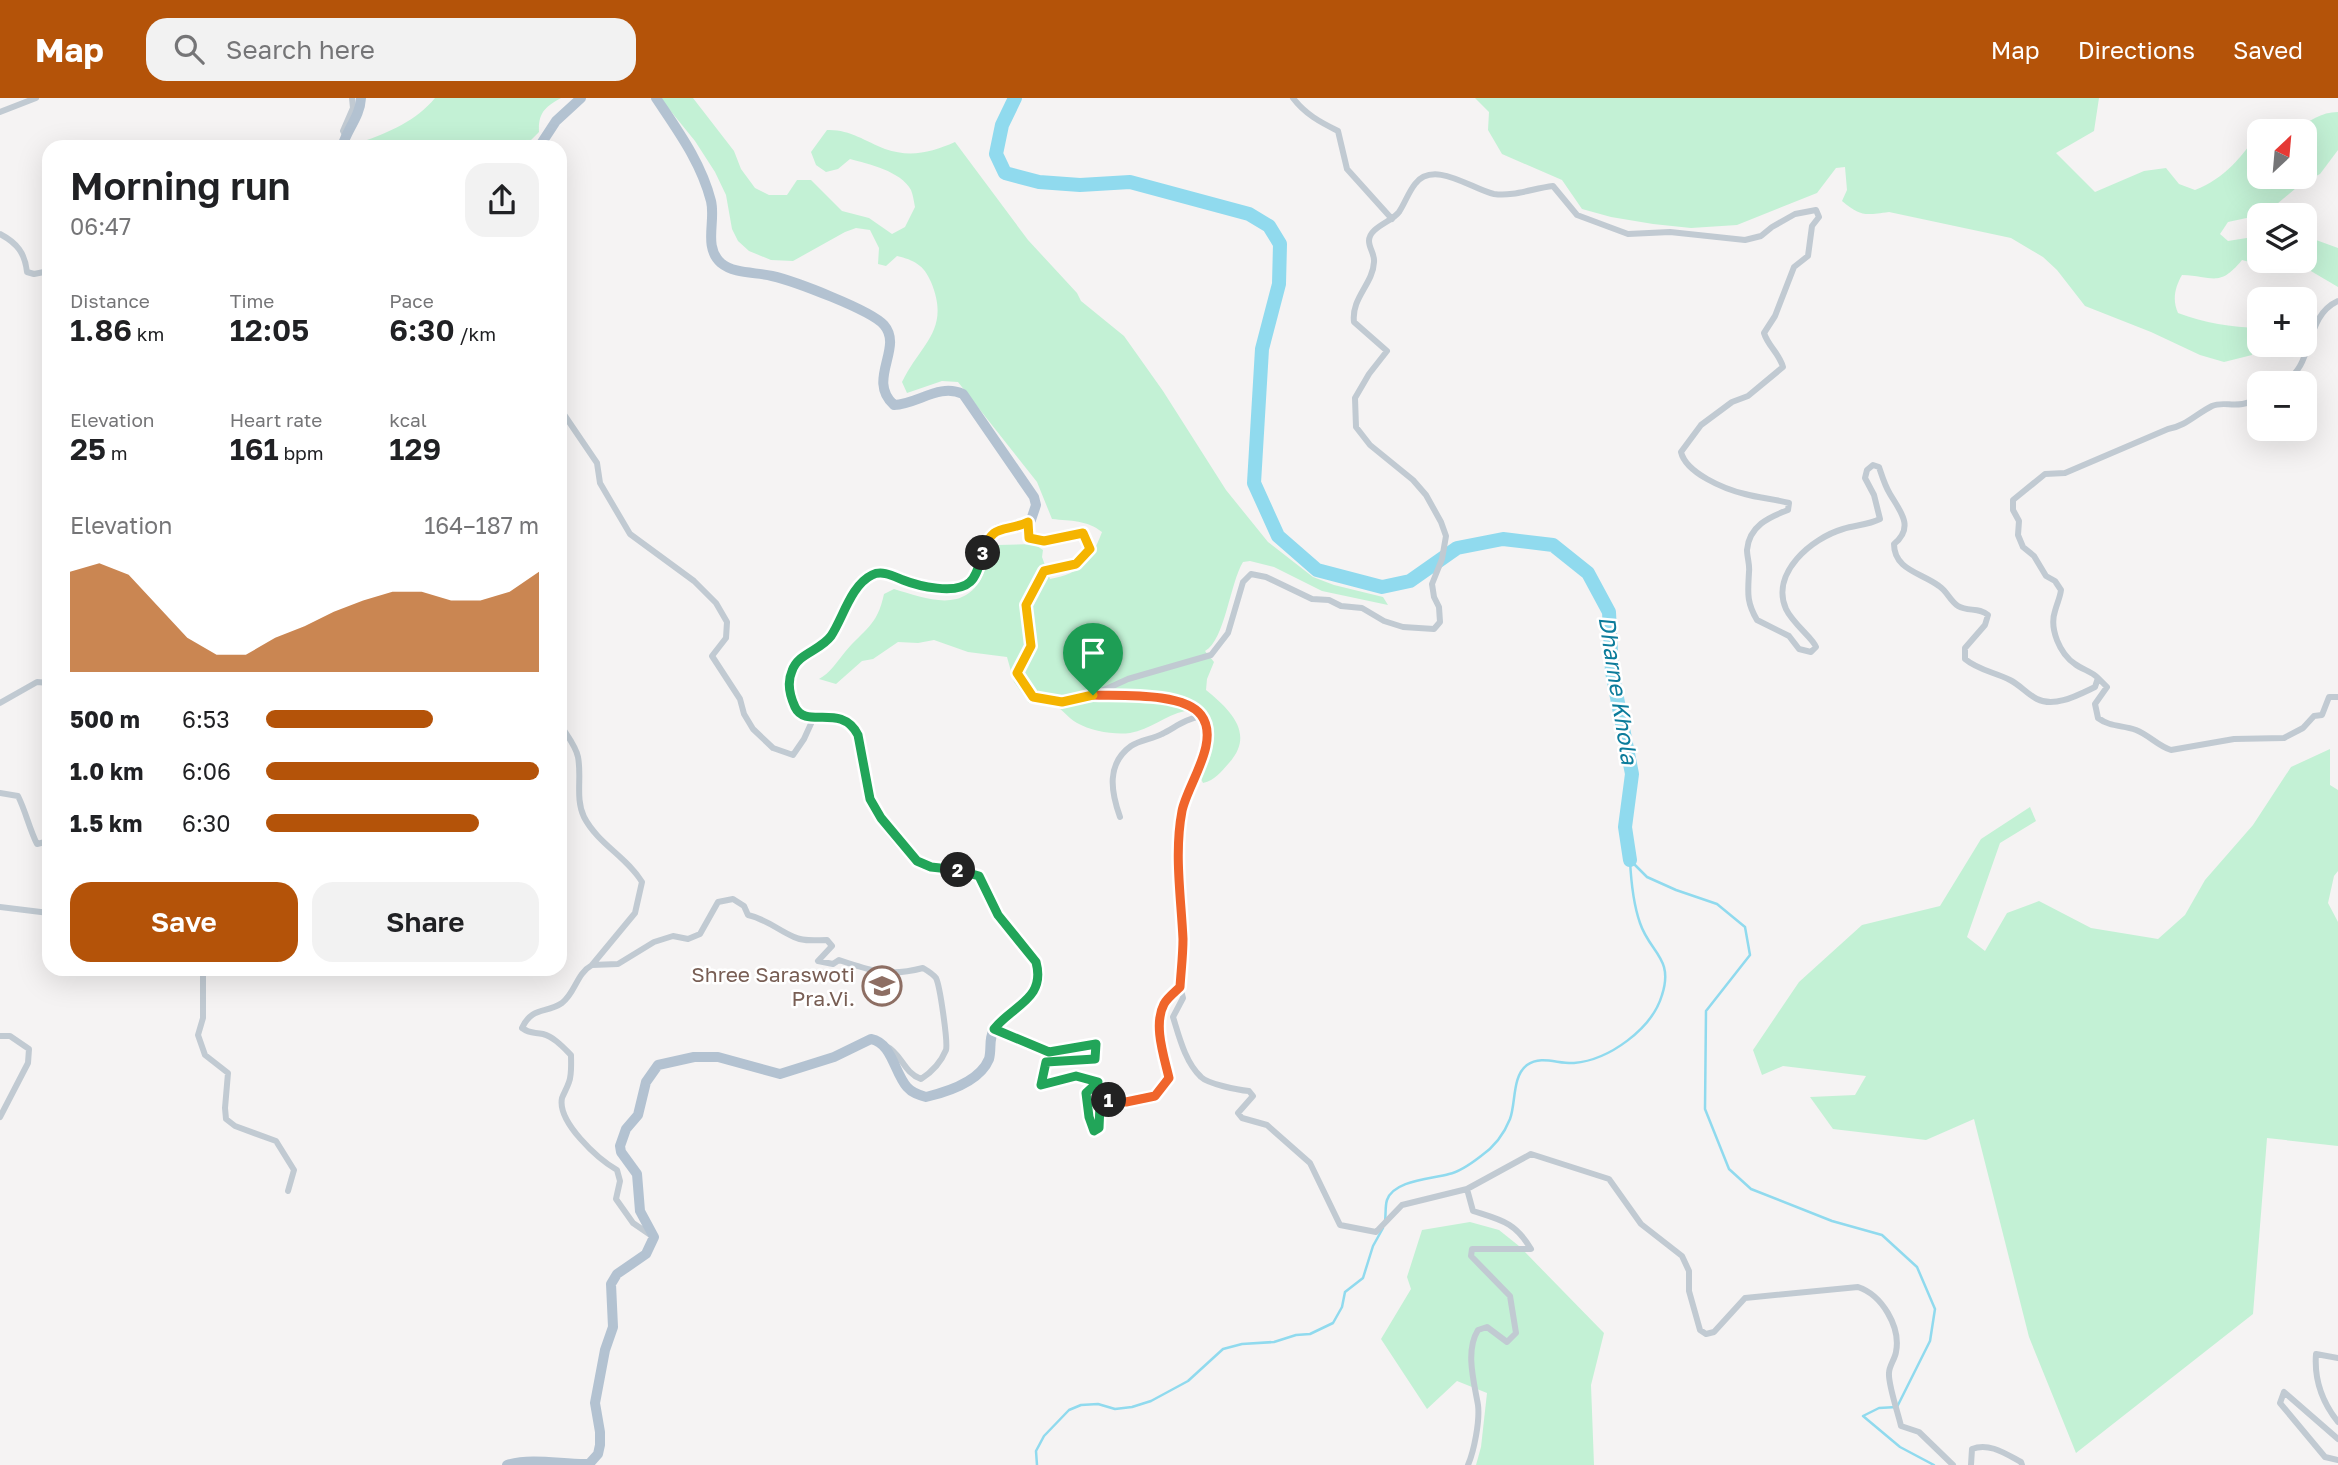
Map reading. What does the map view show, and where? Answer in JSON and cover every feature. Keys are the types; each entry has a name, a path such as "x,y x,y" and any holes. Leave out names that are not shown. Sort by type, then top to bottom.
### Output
{"main road":[{"path":"344,140 355,120 361,98"},
{"path":"544,140 556,121 582,98"},
{"path":"507,1465 554,1462 589,1464 598,1454 600,1432 595,1403 605,1350 613,1327 611,1284 617,1274 646,1254 654,1237 640,1211 637,1174 621,1152 620,1146 626,1129 638,1115 646,1082 658,1065 694,1057 718,1057 780,1074 834,1057 872,1040 885,1046 907,1087 926,1097 977,1075 990,1057 990,1042 994,1029 1034,991 1039,982 1036,962 998,915 979,876 917,861 890,829 870,799 858,735 851,723 830,717 806,716 796,710 788,684 792,668 800,658 821,647 829,638 861,583 881,572 921,586 958,588 966,585 974,576 991,534 1028,522 1034,515 1034,497 963,394 946,390 904,405 894,405 886,397 882,383 887,364 889,332 883,323 792,281 731,270 715,257 710,240 712,204 694,156 656,98"}],"street":[{"path":"0,112 36,98"},
{"path":"345,135 343,131 353,108 352,98"},
{"path":"1293,98 1313,118 1338,131 1343,141 1347,169 1392,219"},
{"path":"1028,522 1029,538 1044,541 1083,533 1090,549 1076,564 1044,571 1026,605 1031,646 1017,673 1033,697 1062,702 1093,695 1128,679 1211,655 1228,633 1242,582 1251,574 1266,577 1311,599 1329,600 1341,606 1362,608 1384,621 1402,627 1434,629 1440,622 1439,607 1432,584 1442,559 1446,536 1441,522 1426,495 1413,480 1370,445 1356,427 1355,398 1368,374 1387,351 1354,322 1353,316 1357,298 1370,277 1375,260 1369,240 1372,233 1397,215 1415,184 1422,177 1435,174 1474,184 1494,194 1553,186 1577,215 1628,234 1670,232 1745,240 1761,236 1796,214 1816,210 1819,217 1812,226 1808,256 1794,267 1764,333 1766,341 1780,357 1783,367 1748,396 1732,402 1701,425 1681,452 1683,460 1692,470 1741,494 1789,503 1788,510 1766,518 1751,534 1747,550 1750,569 1747,595 1757,620 1789,636 1799,649 1811,652 1816,648 1814,642 1796,625 1781,593 1788,571 1803,552 1826,536 1880,519 1874,495 1865,478 1867,470 1873,465 1879,467 1889,492 1903,514 1905,524 1902,538 1894,544 1894,552 1901,564 1941,587 1952,602 1961,608 1983,610 1988,615 1985,625 1965,648 1965,659 1974,666 2011,680 2036,698 2050,702 2085,692 2095,687 2098,678"},
{"path":"0,234 21,250 27,272 42,272"},
{"path":"2295,371 2309,350 2316,320 2326,306 2338,301"},
{"path":"2247,404 2214,404 2179,427 2168,429 2065,473 2045,474 2013,500 2013,510 2019,521 2018,535 2023,547 2036,558 2046,576 2055,581 2061,590 2060,601 2054,613 2057,642 2076,666 2090,670 2107,687 2095,704 2098,718 2109,725 2134,730 2161,747 2171,750 2234,739 2284,738 2303,728 2314,716 2322,715 2329,697 2338,697"},
{"path":"567,419 597,463 600,483 630,534 694,581 716,603 727,622 726,638 712,656 740,699 744,714 753,729 774,748 793,755 814,717"},
{"path":"0,703 37,682 42,682"},
{"path":"1093,695 1166,699 1191,705 1202,716 1206,726 1204,758 1182,808 1178,845 1183,943 1180,987 1183,998 1173,1017 1183,1049 1202,1079 1249,1091 1253,1096 1238,1112 1242,1118 1266,1125 1310,1163 1340,1226 1376,1232 1402,1205 1467,1189 1531,1154 1609,1179 1641,1224 1682,1256 1689,1271 1689,1291 1700,1330 1706,1334 1714,1332 1745,1298 1858,1287 1867,1290 1885,1308 1896,1332 1896,1353 1889,1373 1901,1426 1919,1432 1953,1465"},
{"path":"1120,817 1111,783 1121,757 1130,747 1162,734 1179,723 1202,716"},
{"path":"567,736 578,756 579,802 584,817 601,840 635,870 642,881 635,913 592,965 584,969 570,994 560,1004 527,1017 522,1028 530,1034 543,1034 556,1041 571,1055 570,1080 561,1100 566,1118 583,1143 603,1162 617,1170 620,1181 617,1199 633,1223 654,1237"},
{"path":"0,793 18,796 26,813 28,828 37,844 42,843"},
{"path":"592,965 618,964 654,942 673,936 688,939 700,934 718,902 733,899 744,906 748,915 759,917 794,938 827,940 832,946 818,961 833,964 839,960 864,970 888,973 923,968 935,976 941,993 941,1010 947,1038 946,1049 934,1070 921,1079 911,1075 894,1050 885,1046"},
{"path":"0,907 42,912"},
{"path":"203,976 203,1018 198,1035 205,1055 228,1073 226,1119 235,1126 276,1141 294,1170 288,1191"},
{"path":"994,1029 1049,1052 1096,1044 1095,1059 1046,1062 1041,1085 1076,1076 1098,1082 1086,1093 1094,1131 1099,1128 1100,1105 1112,1098 1126,1102 1155,1096 1169,1078 1159,1020 1164,1003 1180,987"},
{"path":"0,1036 10,1037 29,1049 28,1063 0,1117"},
{"path":"1467,1189 1473,1211 1510,1223 1522,1234 1531,1249 1472,1248 1471,1256 1510,1296 1516,1333 1507,1342 1487,1327 1478,1330 1472,1340 1474,1392 1478,1407 1474,1453 1468,1465"},
{"path":"2338,1358 2316,1354 2315,1373 2328,1409 2338,1422"},
{"path":"2338,1439 2284,1392 2280,1403 2325,1457 2338,1460"},
{"path":"1971,1465 1972,1449 1982,1445 2002,1452 2022,1465"}],"green space":[{"path":"435,98 561,98 544,111 539,132 531,140 367,140 392,130 428,106"},
{"path":"660,98 693,98 734,151 741,169 755,188 769,195 787,195 797,180 811,180 842,211 869,218 892,234 905,227 915,207 911,190 906,183 884,169 850,159 838,169 826,172 816,165 811,152 827,130 850,133 885,149 904,153 930,151 955,142 1028,240 1077,293 1081,301 1124,336 1163,391 1226,490 1268,542 1313,577 1383,597 1388,605 1322,591 1274,567 1250,561 1243,562 1218,635 1205,651 1214,662 1206,690 1231,714 1240,732 1240,742 1237,752 1223,770 1203,783 1201,779 1211,745 1210,725 1199,707 1188,698 1183,698 1185,711 1137,731 1117,733 1096,730 1073,721 1055,705 1029,703 1014,682 1007,657 968,652 934,640 918,643 898,642 873,659 862,661 836,684 819,679 874,621 884,594 894,589 932,599 957,599 977,585 991,549 998,545 1034,544 1043,550 1042,557 1050,579 1061,576 1084,564 1094,551 1102,532 1085,523 1052,519 1037,482 958,382 942,381 907,393 902,382 931,335 938,312 931,282 922,267 897,256 886,266 878,264 879,248 870,230 856,228 793,261 771,260 749,251 738,241 732,229 726,195 715,172 695,141"},
{"path":"1475,98 2099,98 2094,131 2056,153 2095,192 2144,171 2166,168 2179,184 2195,190 2215,180 2247,149 2247,189 2295,189 2278,203 2247,203 2247,218 2228,222 2220,234 2228,241 2247,238 2247,261 2242,260 2221,277 2182,275 2178,284 2175,303 2178,313 2218,324 2247,327 2247,356 2224,362 2200,355 2085,306 2057,270 2043,257 2011,238 1889,212 1869,214 1854,210 1842,201 1847,190 1845,167 1836,168 1817,193 1737,225 1691,228 1653,224 1582,209 1562,180 1502,154 1488,130 1489,112"},
{"path":"2338,112 2338,150 2317,176 2317,119 2314,119"},
{"path":"2317,240 2338,248 2338,287 2314,273 2317,273"},
{"path":"2330,749 2330,785 2338,790 2338,871 2334,876 2328,903 2338,922 2338,1146 2267,1138 2253,1314 2076,1453 2029,1337 1974,1119 1926,1140 1833,1129 1810,1097 1855,1095 1866,1076 1783,1066 1762,1075 1753,1050 1799,982 1862,925 1940,906 1981,839 2030,807 2036,821 2000,843 1967,937 1985,951 2007,913 2039,901 2091,928 2158,939 2185,915 2205,880 2253,825 2291,767"},
{"path":"1470,1222 1499,1230 1519,1246 1604,1333 1591,1385 1594,1465 1476,1465 1481,1447 1487,1393 1457,1381 1427,1409 1381,1339 1411,1289 1407,1277 1422,1230"}],"waterway":[{"name":"Dharne Khola","path":"1015,98 1002,125 996,154 1005,173 1039,182 1080,185 1130,182 1249,214 1269,226 1280,244 1279,284 1262,349 1254,483 1278,536 1317,570 1382,587 1410,581 1457,548 1503,539 1553,545 1588,573 1609,612 1612,672 1632,774 1625,827 1630,860"},
{"path":"1385,1221 1387,1200 1397,1188 1414,1181 1457,1171 1494,1144 1510,1119 1519,1076 1527,1065 1544,1060 1574,1063 1601,1056 1627,1041 1649,1020 1662,995 1665,972 1659,956 1644,933 1638,915 1630,860"},
{"name":"Dharne Khola","path":"1632,862 1647,877 1717,904 1745,927 1750,955 1706,1011 1705,1109 1729,1169 1751,1189 1832,1221 1882,1235 1917,1267 1935,1309 1930,1341 1897,1407 1879,1408 1863,1416 1900,1447 1934,1465"},
{"path":"1037,1465 1036,1451 1044,1436 1069,1410 1081,1405 1098,1404 1115,1409 1151,1401 1188,1381 1223,1349 1310,1334 1333,1323 1342,1307 1345,1292 1363,1278 1373,1246 1383,1228"}],"place":[{"name":"Shree Saraswoti Pra.Vi.","path":"882,986"}],"route":[{"path":"1028,522 1029,538 1044,541 1083,533 1090,549 1076,564 1044,571 1026,605 1031,646 1017,673 1033,697 1062,702 1093,695 1166,699 1191,705 1202,716 1206,726 1204,758 1182,808 1178,845 1183,943 1180,987 1164,1003 1159,1020 1169,1078 1155,1096 1126,1102 1112,1098 1100,1105 1099,1128 1094,1131 1086,1093 1098,1082 1076,1076 1041,1085 1046,1062 1095,1059 1096,1044 1049,1052 994,1029 1031,996 1039,982 1036,962 998,915 979,876 950,868 931,867 917,861 881,818 870,799 858,735 851,723 830,717 802,715 796,710 788,684 792,668 800,658 821,647 829,638 855,592 868,577 881,572 921,586 958,588 966,585 974,576 991,534 1028,522"}]}
